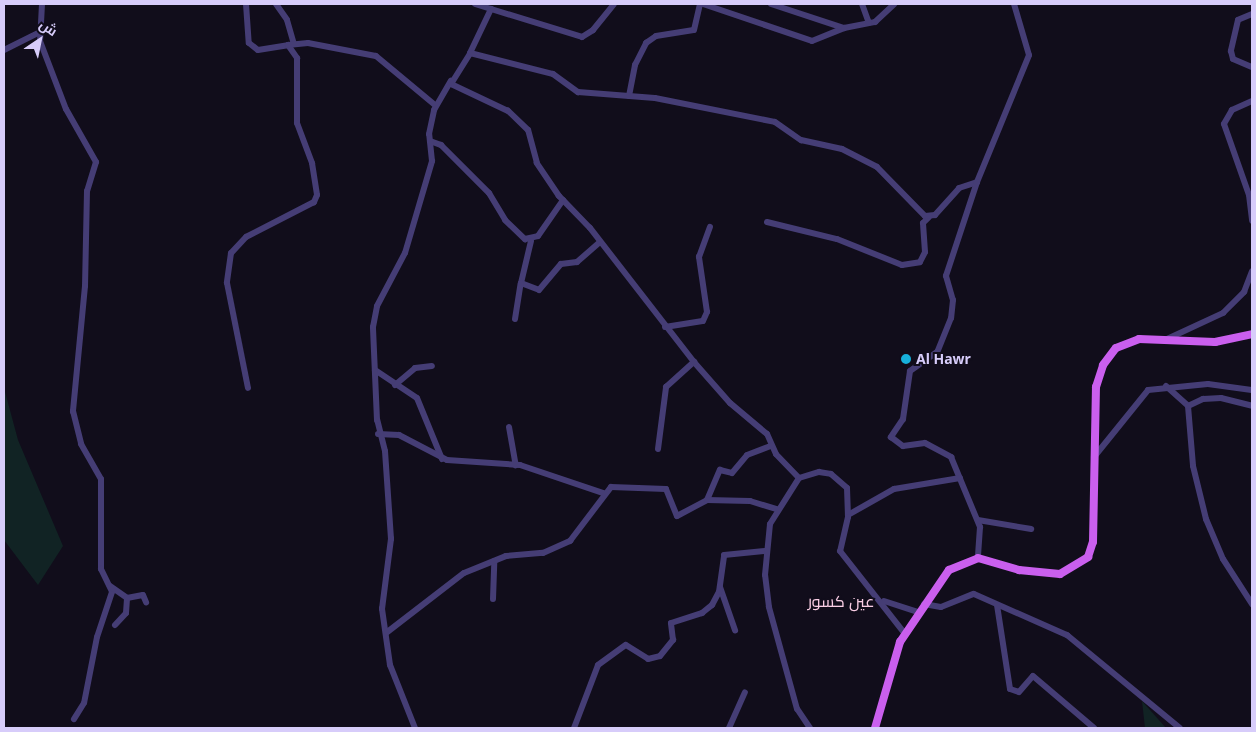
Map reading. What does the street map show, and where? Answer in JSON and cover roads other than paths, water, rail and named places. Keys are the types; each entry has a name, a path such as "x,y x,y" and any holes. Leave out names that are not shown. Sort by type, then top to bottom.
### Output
{"main road":[{"path":"875,728 890,664 918,612 949,570 978,558 1050,575 1067,573 1083,564 1092,542 1096,387 1108,356 1124,343 1163,340 1215,342 1252,334"}],"street":[{"path":"42,4 40,32 66,109 96,162 87,191 85,286 73,411 81,444 100,480 101,568 107,584 110,602 98,631 84,703 74,719"},
{"path":"246,4 246,33 253,47 291,45 376,56 435,105"},
{"path":"248,388 227,283 231,253 246,237 314,202 317,195 312,163 297,123 297,58 291,45 295,36 276,4"},
{"path":"475,4 582,37 594,30 614,4"},
{"path":"629,96 635,65 646,43 656,36 694,30 702,4 812,41 844,28 869,23 894,4"},
{"path":"772,4 844,28"},
{"path":"862,4 869,23"},
{"path":"978,558 978,520 960,478 943,451 925,443 895,444 891,437 903,418 910,371 937,352 951,318 954,300 946,276 978,182 1029,55 1014,4"},
{"path":"415,728 396,684 381,601 390,556 389,492 384,447 378,434 374,317 405,253 432,161 430,141 435,105 470,53 491,9"},
{"path":"1252,14 1238,20 1231,51 1233,59 1252,67"},
{"path":"4,50 40,32"},
{"path":"470,53 553,74 578,92 629,96 759,117 784,127 801,140 842,149 881,170 919,213 929,217"},
{"path":"451,81 521,122 532,137 536,163 563,200 600,242 664,327 730,403 768,434 771,446 799,478"},
{"path":"1252,101 1232,110 1224,124 1249,195 1252,221"},
{"path":"430,141 447,150 489,193 512,227 530,241"},
{"path":"767,222 837,239 902,265 920,262 925,252 923,223 956,190 978,182"},
{"path":"515,319 530,241 563,200"},
{"path":"664,327 703,321 707,312 699,257 710,227"},
{"path":"521,283 543,289 557,267 577,262 600,242"},
{"path":"1163,340 1223,313 1244,292 1252,270"},
{"path":"658,449 666,387 694,362"},
{"path":"395,385 415,368 432,366"},
{"path":"375,370 417,398 442,459"},
{"path":"1093,458 1141,396 1166,386 1208,384 1252,390"},
{"path":"1166,386 1188,406 1193,466 1206,519 1227,565 1252,604"},
{"path":"1188,406 1204,399 1221,398 1252,406"},
{"path":"509,427 516,465"},
{"path":"378,434 399,435 442,459 516,465 603,494"},
{"path":"707,500 720,470 732,473 747,455 771,446"},
{"path":"800,728 802,721 769,607 765,551 777,509 799,478 819,472 839,479 847,488 848,515 840,551 884,601 905,634"},
{"path":"848,515 894,489 960,478"},
{"path":"386,633 454,580 494,561 543,552 570,541 603,494 616,486 666,489 676,516 707,500 750,501 777,509"},
{"path":"978,520 1031,529"},
{"path":"574,728 598,665 626,646 648,659 660,656 673,640 672,623 708,610 720,587 724,555 765,551"},
{"path":"494,561 494,599"},
{"path":"107,584 127,598"},
{"path":"720,587 735,630"},
{"path":"924,604 941,607 970,593 1075,640 1180,728"},
{"path":"127,598 136,594 146,602"},
{"path":"115,625 126,613 127,598"},
{"path":"884,601 918,612"},
{"path":"997,605 1010,688 1020,692 1033,676 1094,728"},
{"path":"729,728 745,692"},
{"path":"802,721 810,728"}],"place":[{"name":"Al Hawr","path":"906,359"}],"district":[{"name":"عين كسور","path":"841,601"}]}
